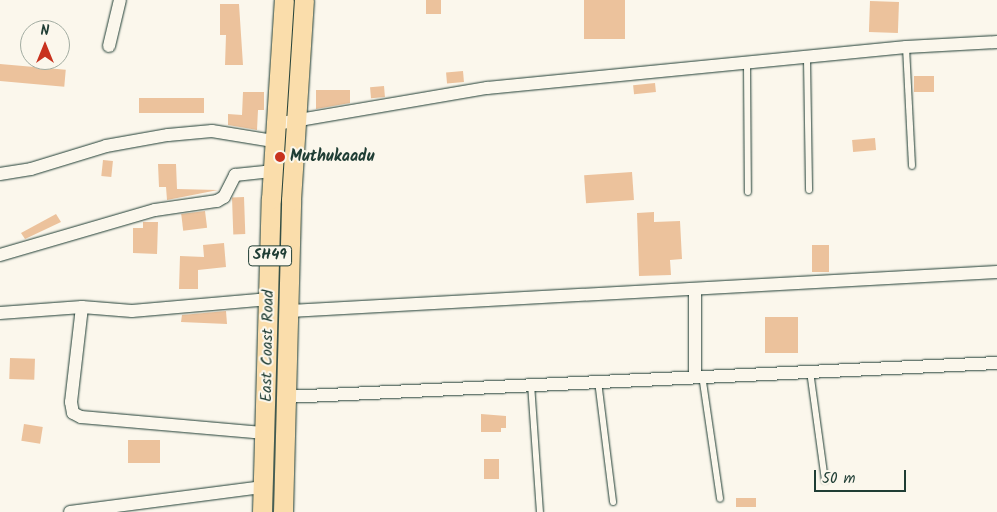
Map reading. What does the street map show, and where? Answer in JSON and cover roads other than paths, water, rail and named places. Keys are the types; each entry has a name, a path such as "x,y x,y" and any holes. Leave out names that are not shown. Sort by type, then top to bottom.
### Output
{"main road":[{"name":"East Coast Road","path":"262,512 272,171 284,0"},
{"name":"East Coast Road","path":"283,512 296,120 304,0"}],"street":[{"path":"109,46 120,0"},
{"path":"0,174 31,169 106,146 168,135 212,132 274,132 296,120 487,88 807,59 906,47 997,42"},
{"path":"0,255 155,210 217,201 224,197 235,175 272,171"},
{"path":"290,311 997,272"},
{"path":"695,289 698,375"},
{"path":"0,314 82,307 132,311 269,299"},
{"path":"82,307 71,402 74,413 80,417 265,433"},
{"path":"286,396 531,382 997,363"},
{"path":"70,512 263,487"}],"lane":[{"path":"906,47 912,166"},
{"path":"807,59 810,190"},
{"path":"747,64 748,192"},
{"path":"810,371 825,480"},
{"path":"698,375 720,499"},
{"path":"598,380 613,502"},
{"path":"531,382 540,512"}],"place":[{"name":"Muthukaadu","path":"280,157"}]}
